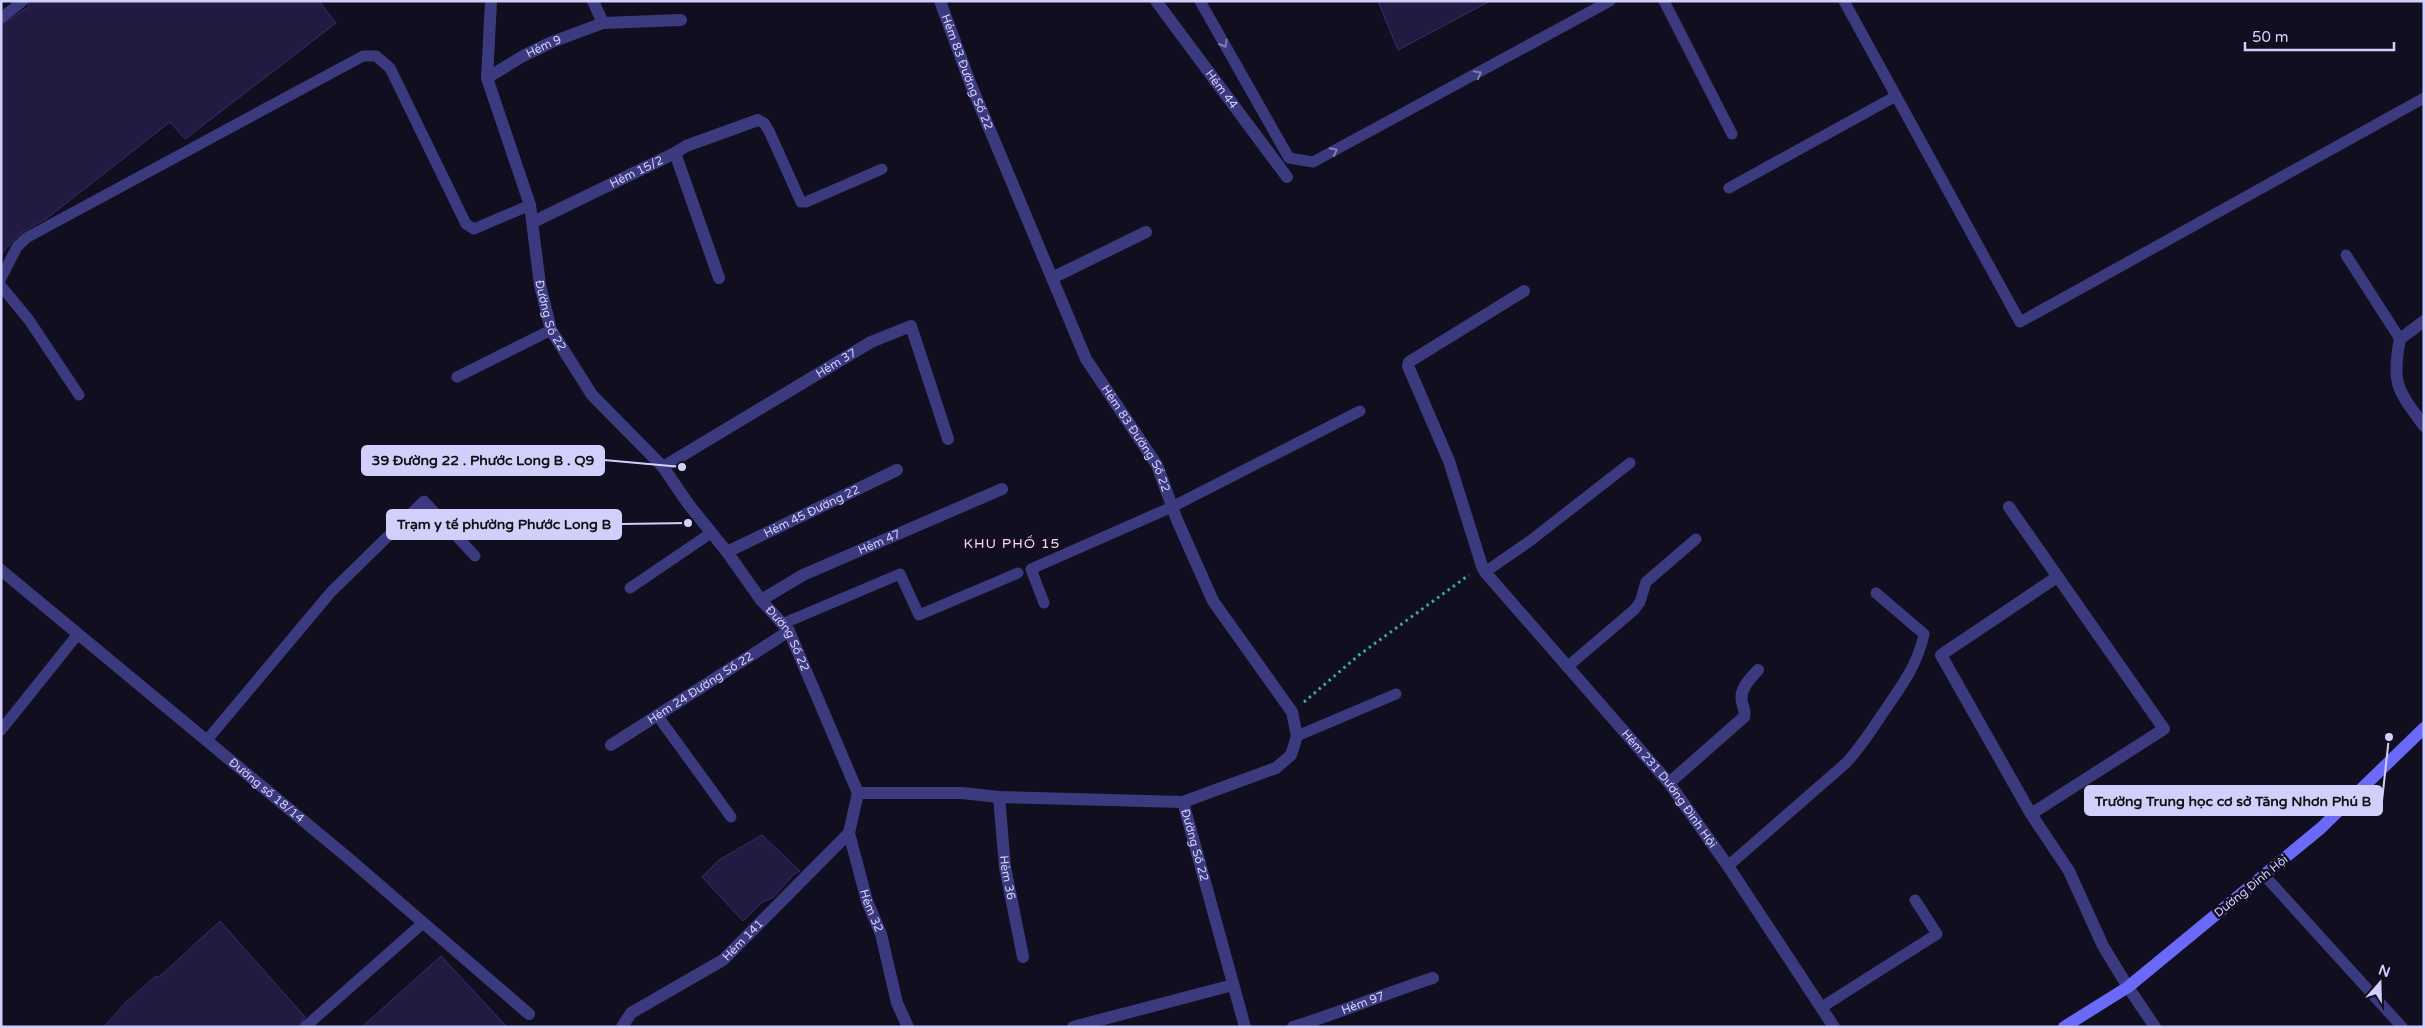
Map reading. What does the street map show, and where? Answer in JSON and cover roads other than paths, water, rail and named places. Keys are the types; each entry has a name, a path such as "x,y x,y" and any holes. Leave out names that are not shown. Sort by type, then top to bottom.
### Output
{"street":[{"name":"Đường Số 22","path":"491,1 487,78 530,205 540,285 551,330 592,395 663,467 761,600 786,628 858,793 962,793 999,797 1183,802 1245,1027"},
{"path":"593,1 603,23"},
{"name":"Hẻm 83 Đường Số 22","path":"940,1 971,85 1086,359 1157,465 1172,507 1213,601 1292,712 1297,736"},
{"name":"Hẻm 44","path":"1156,1 1287,177"},
{"name":"Hẻm 9","path":"487,78 523,56 552,42 603,23 681,20"},
{"path":"675,153 686,146 758,120"},
{"name":"Hẻm 15/2","path":"533,222 675,153 719,278"},
{"path":"1052,278 1146,232"},
{"path":"1484,569 1449,461 1408,366 1409,362 1524,291"},
{"path":"2424,321 2400,339 2395,365 2399,391 2424,426"},
{"name":"Hẻm 37","path":"663,467 871,342 912,326 948,439"},
{"name":"Hẻm 45 Đường 22","path":"727,552 897,470"},
{"name":"Hẻm 47","path":"761,600 803,575 1002,488"},
{"path":"2009,507 2164,729 2031,814"},
{"name":"Hẻm 231 Dương Đình Hội","path":"1484,569 1669,784 1728,866 1834,1027"},
{"name":"Đường số 18/14","path":"1,570 206,740 529,1014"},
{"path":"2057,577 1941,655 2031,814 2070,871 2103,946 2155,1027"},
{"name":"Hẻm 24 Đường Số 22","path":"611,744 786,628"},
{"path":"1669,784 1744,717 1746,711 1741,698 1743,688 1758,670"},
{"name":"Dương Đình Hội","path":"2064,1027 2128,987 2321,828 2424,728"},
{"path":"1183,802 1276,768 1291,755 1297,736"},
{"name":"Hẻm 32","path":"858,793 849,833 867,901 881,934 897,1003 908,1027"},
{"name":"Hẻm 36","path":"999,797 1005,867 1023,957"},
{"name":"Hẻm 141","path":"622,1027 631,1013 723,960 849,833"},
{"name":"Hẻm 97","path":"1293,1027 1328,1017 1433,978"},
{"path":"1073,1027 1098,1024 1233,985"}],"lane":[{"path":"1,18 23,1"},
{"path":"1200,1 1289,158 1313,162 1610,1"},
{"path":"1664,1 1732,134"},
{"path":"1844,1 2020,322 2424,98"},
{"path":"1,278 17,247 26,238 363,56 376,56 390,68 466,224 474,229 484,227 530,205"},
{"path":"1729,188 1896,96"},
{"path":"758,120 764,123 773,138 801,202 806,202 882,169"},
{"path":"2346,255 2400,339"},
{"path":"1,286 29,320 79,395"},
{"path":"457,377 551,330"},
{"path":"1044,604 1031,569 1172,507 1360,411"},
{"path":"1484,569 1530,541 1630,463"},
{"path":"206,740 331,592 424,501 475,556"},
{"path":"630,588 711,533"},
{"path":"1567,667 1634,610 1640,602 1646,582 1696,539"},
{"path":"786,628 900,574 919,615 1018,573"},
{"path":"1728,866 1846,763 1860,748 1912,672 1921,651 1924,634 1876,593"},
{"path":"1,730 78,634"},
{"path":"1297,736 1396,694"},
{"path":"656,715 731,817"},
{"path":"2264,875 2402,1027"},
{"path":"1822,1007 1937,934 1914,900"},
{"path":"305,1027 423,923"}],"place":[{"name":"39 Đường 22 . Phước Long B . Q9","path":"682,467"},
{"name":"Trạm y tế phường Phước Long B","path":"688,523"},
{"name":"Trường Trung học cơ sở Tăng Nhơn Phú B","path":"2389,737"}],"district":[{"name":"KHU PHỐ 15","path":"1012,543"}]}
